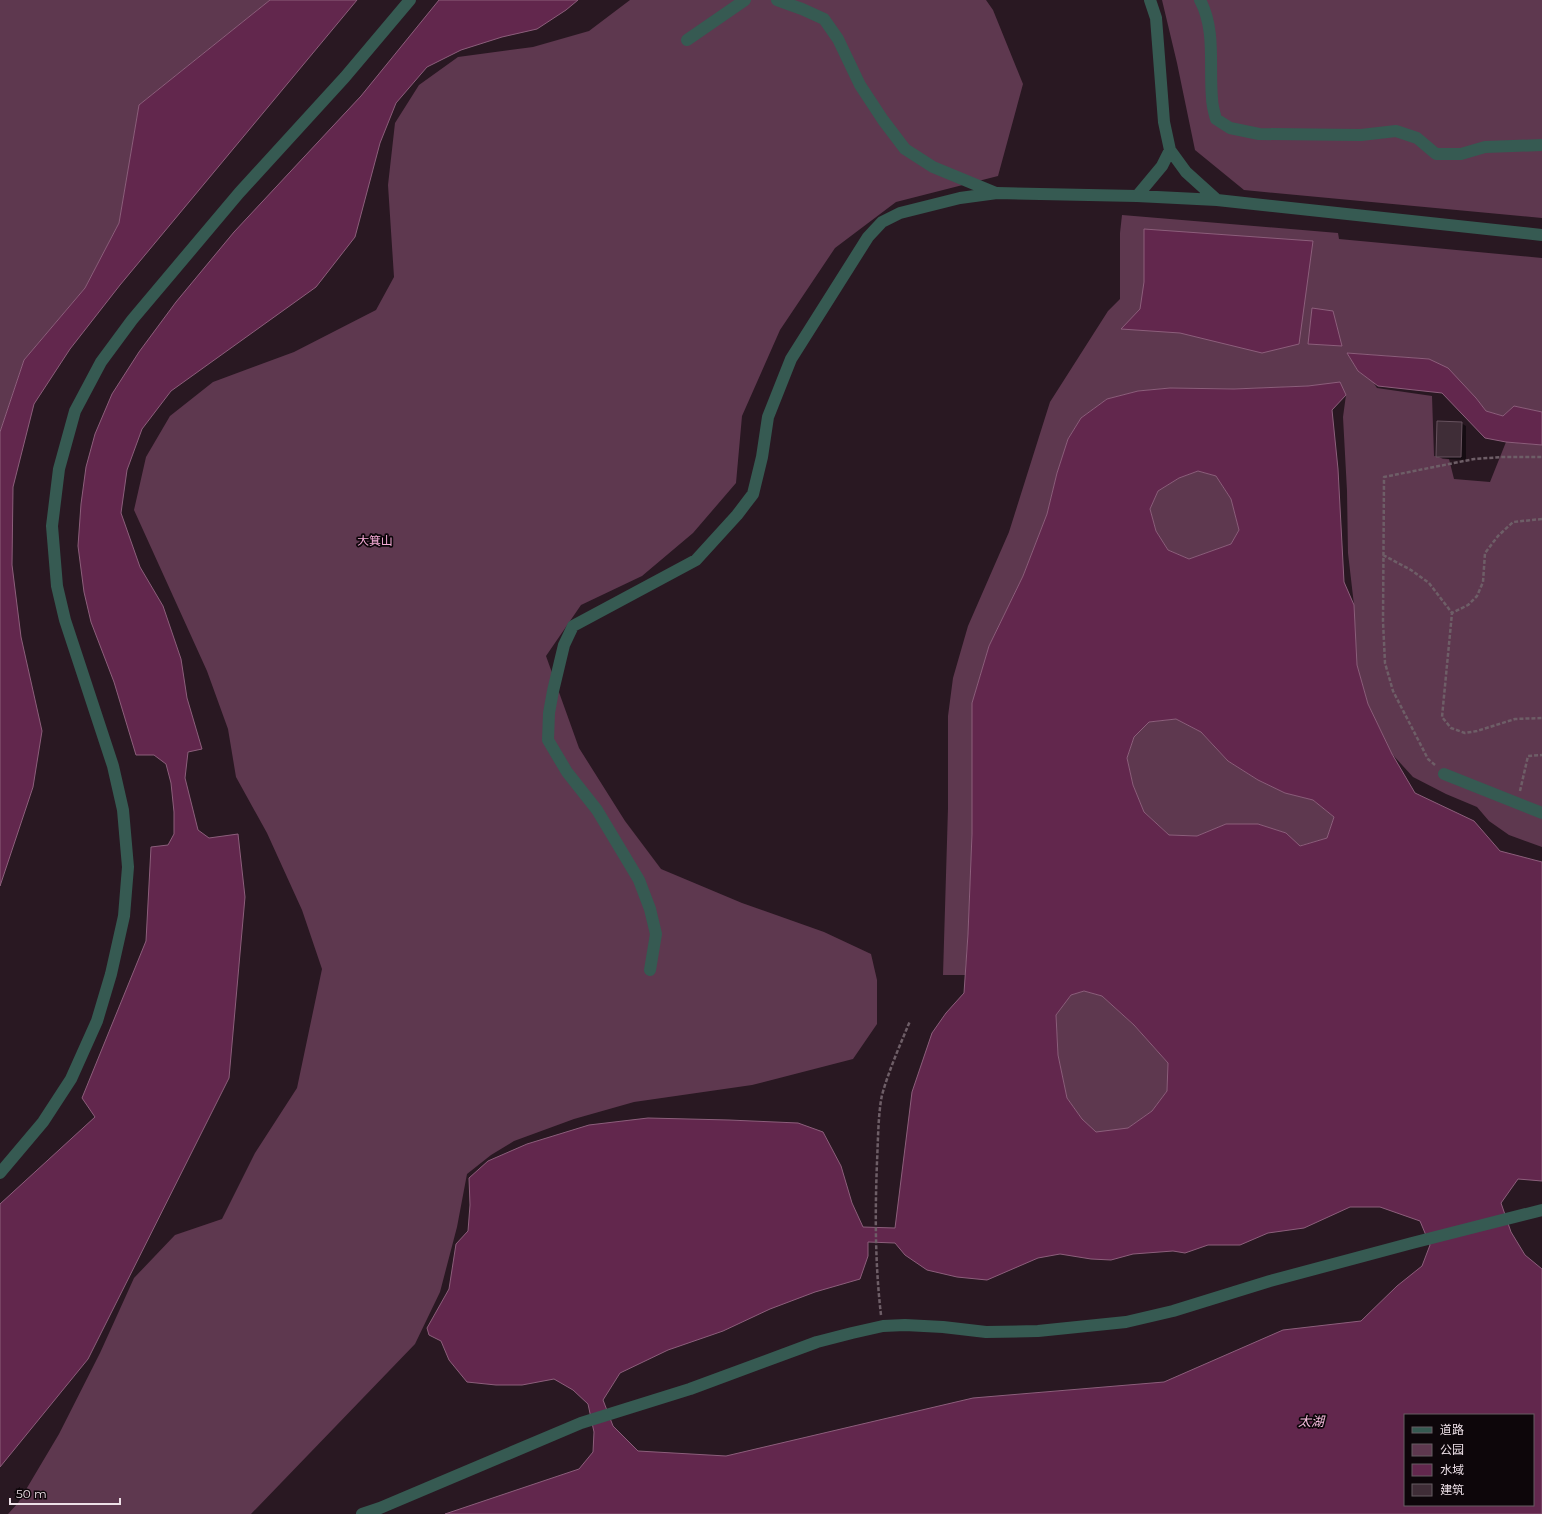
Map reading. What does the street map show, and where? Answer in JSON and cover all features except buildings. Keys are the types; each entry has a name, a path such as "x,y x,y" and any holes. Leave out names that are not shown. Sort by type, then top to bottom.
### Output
{"street":[{"path":"0,1173 43,1122 71,1079 97,1020 111,974 124,916 128,868 123,810 113,766 65,620 58,586 52,526 58,469 75,411 101,362 132,320 240,193 345,76 410,0"},
{"path":"687,40 745,0"},
{"path":"777,0 802,8 824,19 838,39 860,85 883,120 905,149 933,167 997,193"},
{"path":"1150,0 1156,18 1164,122 1170,150 1186,172 1217,200"},
{"path":"1200,0 1209,27 1212,61 1212,98 1216,119 1230,128 1259,134 1315,135 1361,135 1396,130 1417,138 1436,154 1461,154 1485,147 1542,145"},
{"path":"1137,196 1162,166 1170,150"},
{"path":"650,970 656,934 650,908 639,880 597,810 567,772 548,740 549,713 564,645 573,626 696,560 741,510 753,494 762,457 768,417 791,359 868,237 882,222 900,213 960,198 997,193 1137,196 1217,200 1542,235"},
{"path":"1444,774 1542,813"},
{"path":"362,1514 380,1508 581,1423 690,1390 817,1342 883,1326 935,1326 986,1332 1038,1331 1126,1322 1173,1311 1270,1281 1412,1242 1542,1210"}],"path":[{"path":"1444,774 1428,759 1393,691 1385,663 1383,622 1384,477 1474,459 1542,457"},
{"path":"1452,613 1468,605 1477,596 1482,582 1485,553 1498,536 1513,522 1542,519"},
{"path":"1383,555 1411,570 1429,583 1452,613 1442,717 1451,728 1464,733 1515,719 1542,718"},
{"path":"1517,803 1528,756 1542,755"},
{"path":"883,1326 876,1274 875,1200 882,1096 910,1020"}],"green space":[{"path":"0,0 270,0 139,105 119,223 85,288 24,360 0,432"},
{"name":"大箕山","path":"630,0 986,0 993,10 1023,84 998,176 896,202 835,248 780,330 742,416 736,483 693,533 642,576 581,605 546,656 579,748 625,821 661,869 742,903 824,932 871,954 877,980 877,1024 853,1059 752,1085 634,1102 574,1119 514,1141 491,1155 467,1174 457,1227 440,1292 415,1344 251,1514 8,1514 18,1503 59,1434 100,1353 134,1278 175,1235 222,1219 255,1153 297,1088 322,969 302,910 267,833 236,777 228,729 207,671 134,510 146,457 170,416 213,382 294,352 376,310 394,277 388,185 395,123 419,85 458,57 533,47 589,31"},
{"path":"1162,0 1542,0 1542,218 1244,190 1195,150"},
{"path":"1122,215 1338,233 1339,239 1542,258 1542,412 1514,406 1503,416 1486,411 1476,398 1429,359 1347,353 1358,371 1373,382 1377,388 1432,396 1434,456 1449,459 1454,479 1490,482 1506,442 1542,445 1542,847 1509,835 1489,821 1477,807 1446,794 1413,777 1392,754 1368,704 1357,665 1354,605 1348,553 1347,491 1343,417 1346,395 1340,383 1234,389 1170,388 1138,391 1107,399 1081,418 1068,439 1057,473 1047,514 1023,576 989,646 972,703 972,834 965,975 943,975 948,808 948,716 953,678 968,626 1009,532 1050,402 1108,311 1120,299 1120,233"},
{"path":"1198,471 1216,476 1231,499 1239,530 1231,544 1189,559 1168,550 1156,531 1150,509 1158,491 1179,478"},
{"path":"1176,719 1201,732 1228,761 1258,780 1285,793 1313,800 1334,817 1327,838 1299,846 1286,833 1258,824 1226,824 1197,836 1169,835 1144,812 1133,785 1127,758 1134,737 1149,722"},
{"path":"1084,991 1102,996 1134,1025 1168,1063 1167,1091 1152,1111 1128,1128 1096,1133 1082,1119 1067,1098 1058,1055 1056,1015 1071,995"}],"water":[{"path":"270,0 357,0 120,285 70,349 34,404 13,487 12,565 21,637 42,731 33,787 0,886 0,432 24,360 85,288 119,223 139,105"},
{"path":"439,0 578,0 566,10 537,29 502,37 461,50 427,67 396,103 380,143 355,237 316,287 171,391 142,429 127,470 121,513 140,567 163,606 181,659 187,698 202,749 188,752 185,778 198,830 209,838 238,834 245,897 229,1078 88,1359 0,1467 0,1204 95,1117 82,1098 146,941 151,847 168,845 174,834 174,812 171,783 166,764 154,755 136,755 114,682 91,622 84,592 78,546 81,504 86,467 95,434 112,394 139,352 176,302 234,232 361,96"},
{"path":"1144,229 1313,241 1299,344 1262,353 1180,333 1121,329 1140,309 1144,282"},
{"path":"1312,308 1333,311 1342,346 1308,344"},
{"path":"1347,353 1429,359 1448,368 1486,411 1503,416 1514,406 1542,412 1542,445 1506,442 1485,438 1442,393 1378,386 1358,371"},
{"name":"太湖","path":"1340,382 1346,395 1332,410 1338,469 1344,582 1354,605 1357,665 1368,704 1392,754 1415,793 1474,821 1500,851 1542,862 1542,1181 1518,1179 1501,1203 1511,1232 1525,1255 1542,1269 1542,1514 445,1514 579,1469 593,1452 594,1432 588,1404 573,1390 554,1379 522,1385 496,1385 467,1382 449,1360 441,1341 429,1335 427,1328 449,1289 456,1244 468,1231 470,1205 469,1178 488,1161 527,1144 589,1125 648,1118 798,1123 823,1132 841,1166 852,1203 863,1227 895,1228 912,1092 932,1033 946,1013 964,993 972,834 972,703 989,646 1023,576 1047,514 1057,473 1068,439 1081,418 1107,399 1138,391 1170,388 1234,389 1308,386","holes":["1198,471 1216,476 1231,499 1239,530 1231,544 1189,559 1168,550 1156,531 1150,509 1158,491 1179,478","1176,719 1201,732 1228,761 1258,780 1285,793 1313,800 1334,817 1327,838 1300,846 1286,833 1258,824 1226,824 1197,836 1169,835 1144,812 1133,785 1127,758 1134,737 1149,722","1084,991 1102,996 1134,1025 1168,1063 1167,1091 1152,1111 1128,1128 1096,1132 1082,1119 1067,1098 1058,1055 1056,1015 1071,995","1350,1207 1380,1207 1420,1221 1430,1245 1422,1266 1397,1286 1361,1321 1283,1330 1164,1382 973,1398 726,1456 638,1451 613,1426 603,1400 620,1373 668,1350 723,1331 770,1309 815,1292 860,1279 868,1256 868,1242 895,1243 905,1255 927,1270 957,1277 987,1280 1038,1258 1060,1254 1091,1259 1111,1260 1133,1254 1173,1251 1185,1253 1208,1245 1240,1245 1268,1233 1304,1228"]}]}
